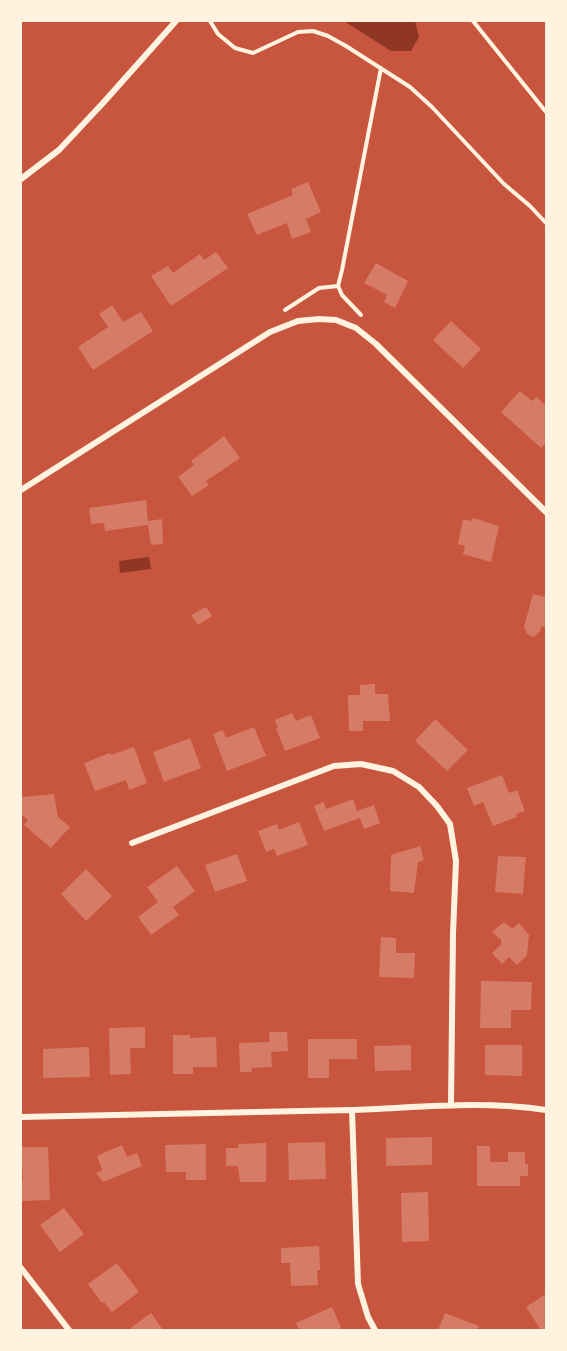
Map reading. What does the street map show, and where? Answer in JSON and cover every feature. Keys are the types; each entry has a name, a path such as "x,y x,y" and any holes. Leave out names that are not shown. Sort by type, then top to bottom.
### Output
{"street":[{"path":"21,178 59,150 176,21"},
{"path":"21,490 270,332 298,321 336,320 356,328 376,344 546,512"},
{"path":"132,843 334,766 361,764 393,771 419,787 450,824 456,861 451,1104"},
{"path":"21,1116 352,1110 451,1104 517,1106 546,1110"},
{"path":"352,1110 358,1284 368,1317 375,1330"},
{"path":"21,1268 69,1330"}],"path":[{"path":"210,21 218,34 236,48 253,53 298,32 313,31 346,46 410,87 432,107 504,184 546,223"},
{"path":"473,21 546,112"},
{"path":"363,317 342,295 338,286 381,68"},
{"path":"283,312 319,288 338,286"}],"shaded area":[{"path":"344,21 415,21 419,37 411,51 391,51"},
{"path":"149,557 151,569 120,573 119,561"}],"building":[{"path":"308,182 321,212 306,219 311,232 292,239 287,223 257,235 247,214 293,195 291,189"},
{"path":"216,252 228,268 171,306 151,276 168,266 173,273 200,254 204,260"},
{"path":"376,263 408,281 395,308 384,302 387,295 364,283"},
{"path":"112,305 123,322 141,312 153,331 93,370 78,347 108,327 99,314"},
{"path":"451,321 481,349 463,368 433,340"},
{"path":"520,391 532,401 537,397 546,406 546,443 541,448 501,412"},
{"path":"224,436 240,458 206,481 209,485 192,496 178,477 194,465 191,461"},
{"path":"146,500 148,521 162,519 163,544 151,545 148,525 105,531 104,523 91,524 89,508"},
{"path":"473,518 499,526 491,562 463,554 465,546 458,544 463,519 471,521"},
{"path":"533,594 546,597 546,627 541,626 540,631 534,637 527,634 524,627"},
{"path":"206,607 212,616 198,625 191,615"},
{"path":"375,684 375,694 388,694 390,721 363,721 363,731 349,731 348,695 360,695 360,685"},
{"path":"292,713 296,721 311,715 320,738 285,751 275,720"},
{"path":"435,719 468,750 447,771 415,741"},
{"path":"254,727 266,756 227,771 213,734 223,730 226,738"},
{"path":"190,738 201,768 164,782 153,752"},
{"path":"134,747 147,783 129,790 126,780 95,791 84,763"},
{"path":"502,775 509,793 517,790 525,811 516,814 517,817 493,826 483,802 474,806 467,788"},
{"path":"54,794 58,817 70,827 51,848 24,825 28,820 21,814 21,797"},
{"path":"353,799 357,811 374,805 380,823 364,829 360,818 324,831 314,806 324,802 326,809"},
{"path":"299,822 308,845 277,856 274,849 266,852 258,831 277,824 279,830"},
{"path":"420,846 424,860 418,862 414,893 390,891 391,855"},
{"path":"237,854 247,881 215,892 205,865"},
{"path":"498,856 526,857 523,894 495,892"},
{"path":"177,866 195,891 173,907 179,915 151,935 138,917 158,902 147,887"},
{"path":"86,869 112,896 86,921 61,894"},
{"path":"504,922 512,929 519,923 529,935 527,955 517,965 509,957 502,964 492,953 501,945 501,940 492,932"},
{"path":"381,937 396,938 396,953 415,953 414,978 379,977"},
{"path":"481,981 532,982 531,1010 511,1010 511,1028 480,1028"},
{"path":"145,1027 145,1048 130,1048 131,1074 110,1075 109,1028"},
{"path":"269,1032 287,1032 288,1051 271,1052 272,1067 251,1068 252,1072 240,1072 239,1043 270,1042"},
{"path":"173,1035 190,1035 190,1038 216,1037 217,1067 193,1067 193,1074 173,1074"},
{"path":"308,1039 357,1039 357,1059 329,1059 329,1078 308,1078"},
{"path":"411,1045 411,1070 375,1071 374,1046"},
{"path":"485,1045 522,1045 522,1076 485,1075"},
{"path":"89,1047 90,1077 43,1078 43,1049"},
{"path":"432,1137 432,1165 386,1166 386,1138"},
{"path":"325,1142 326,1179 289,1180 288,1143"},
{"path":"266,1143 266,1182 240,1182 238,1166 226,1166 226,1148 238,1148 238,1144"},
{"path":"206,1144 206,1180 186,1180 186,1172 166,1172 165,1145"},
{"path":"122,1145 127,1157 137,1153 142,1166 103,1182 96,1173 102,1170 97,1156"},
{"path":"477,1146 490,1146 490,1162 508,1162 508,1152 525,1152 528,1176 520,1176 520,1186 477,1186"},
{"path":"21,1147 48,1147 50,1200 21,1201 21,1181 23,1181"},
{"path":"428,1192 429,1241 402,1242 401,1193"},
{"path":"64,1208 84,1234 60,1252 40,1225"},
{"path":"319,1246 318,1285 291,1286 290,1263 281,1263 281,1248"},
{"path":"117,1263 139,1292 112,1312 88,1284"},
{"path":"546,1294 546,1330 541,1330 526,1307"},
{"path":"332,1307 342,1330 299,1330 296,1323"},
{"path":"151,1313 163,1330 128,1330"},
{"path":"445,1313 479,1326 477,1330 438,1330"}]}
